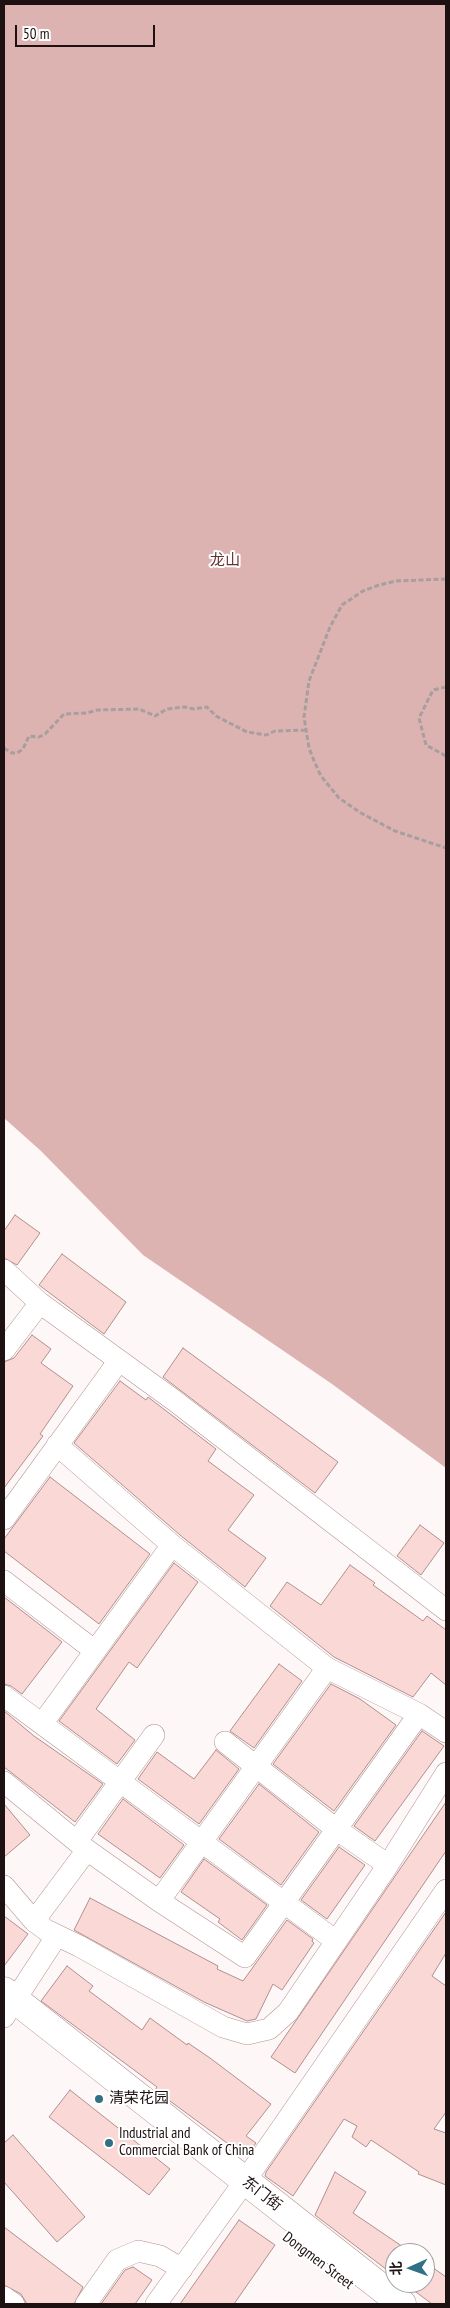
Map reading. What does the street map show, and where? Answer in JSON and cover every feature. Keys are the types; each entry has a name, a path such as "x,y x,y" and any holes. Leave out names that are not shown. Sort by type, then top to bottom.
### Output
{"street":[{"path":"4,1270 40,1304 174,1401 446,1610"},
{"path":"4,1350 40,1304"},
{"path":"4,1519 118,1362"},
{"path":"57,1445 172,1545 327,1668 419,1714 446,1732"},
{"path":"42,1724 172,1545"},
{"path":"4,1581 95,1650"},
{"path":"159,1901 327,1668"},
{"path":"4,1696 336,1941"},
{"path":"4,1782 82,1845 159,1901 245,1957 419,1714"},
{"path":"34,1921 120,1782 154,1735"},
{"path":"225,1742 336,1829 388,1865"},
{"path":"4,1886 34,1921 56,1937 79,1946 223,2027 247,2034 268,2029 288,2012 388,1865 446,1773"},
{"path":"156,2304 240,2188 446,1890"},
{"path":"7,2006 56,1937"},
{"name":"东门街","path":"7,2006 240,2188 402,2304"},
{"name":"Dongmen Street","path":"240,2188 376,2304"},
{"path":"86,2304 117,2260 138,2251 160,2256 182,2269"},
{"path":"4,2297 14,2304"}],"path":[{"path":"446,578 396,581 379,585 363,591 342,605 330,627 309,681 305,700 309,748 318,770 339,798 361,813 395,831 446,848"},
{"path":"446,687 433,690 418,718 426,745 446,756"},
{"path":"4,748 12,753 17,753 23,748 29,736 40,737 45,734 64,714 97,710 139,709 155,716 167,709 207,707 216,716 247,732 258,732 266,735 275,731 306,730"}],"green space":[{"name":"龙山","path":"4,4 446,4 446,1468 332,1384 143,1255 41,1151 4,1118"}],"building":[{"path":"15,1215 40,1233 17,1265 4,1258 4,1231"},
{"path":"62,1254 126,1302 104,1334 39,1285"},
{"path":"32,1335 51,1349 41,1363 73,1386 40,1434 43,1436 4,1488 4,1362 14,1358"},
{"path":"183,1348 338,1462 315,1493 163,1377"},
{"path":"120,1381 146,1400 148,1397 216,1449 208,1461 254,1495 228,1530 266,1558 245,1587 180,1535 74,1443"},
{"path":"50,1477 150,1554 99,1624 4,1551 4,1539"},
{"path":"420,1525 444,1543 421,1575 397,1556"},
{"path":"174,1563 198,1582 137,1668 129,1662 96,1709 135,1740 117,1764 59,1721"},
{"path":"350,1565 375,1583 373,1585 423,1621 427,1616 446,1630 446,1685 431,1673 413,1697 334,1657 270,1606 287,1582 321,1605"},
{"path":"4,1597 62,1642 22,1694 11,1686 4,1684"},
{"path":"279,1664 302,1681 254,1748 230,1731"},
{"path":"331,1684 360,1699 396,1725 334,1811 273,1764"},
{"path":"4,1711 34,1736 103,1784 75,1822 4,1767"},
{"path":"422,1731 444,1746 375,1841 354,1826"},
{"path":"216,1750 239,1769 199,1824 138,1779 157,1752 194,1779"},
{"path":"259,1784 319,1832 281,1885 219,1839"},
{"path":"123,1799 184,1845 160,1878 98,1834"},
{"path":"446,1802 446,1851 295,2073 271,2057"},
{"path":"4,1804 30,1835 4,1857"},
{"path":"339,1847 365,1865 327,1919 301,1900"},
{"path":"204,1859 267,1905 242,1940 218,1922 220,1919 181,1892"},
{"path":"90,1898 218,1966 217,1969 243,1981 287,1920 313,1939 314,1943 282,1990 273,1984 256,2019 247,2021 204,2002 74,1930"},
{"path":"446,1912 446,1953 432,1976 446,1986 446,2112 434,2129 446,2133 446,2185 418,2174 419,2172 371,2140 366,2147 352,2137 357,2126 344,2119 293,2196 265,2176 266,2172"},
{"path":"4,1916 28,1934 4,1966"},
{"path":"67,1966 93,1986 89,1991 142,2030 150,2018 187,2045 188,2043 210,2058 271,2104 246,2136 256,2143 246,2157 155,2090 157,2087 41,2001"},
{"name":"Industrial and Commercial Bank of China","path":"70,2090 170,2169 149,2195 49,2117"},
{"path":"13,2135 85,2217 57,2242 4,2182 4,2143"},
{"path":"335,2172 366,2192 353,2213 397,2243 385,2243 385,2268 315,2215"},
{"path":"239,2220 275,2245 234,2304 180,2304"},
{"path":"4,2227 83,2287 74,2304 27,2304 21,2294 4,2285"},
{"path":"133,2267 152,2280 135,2304 101,2304 125,2270"},
{"path":"435,2269 446,2277 446,2304 432,2304 417,2293 435,2293"}],"place":[{"name":"清荣花园","path":"99,2099"},
{"name":"Industrial and Commercial Bank of China","path":"109,2143"}]}
